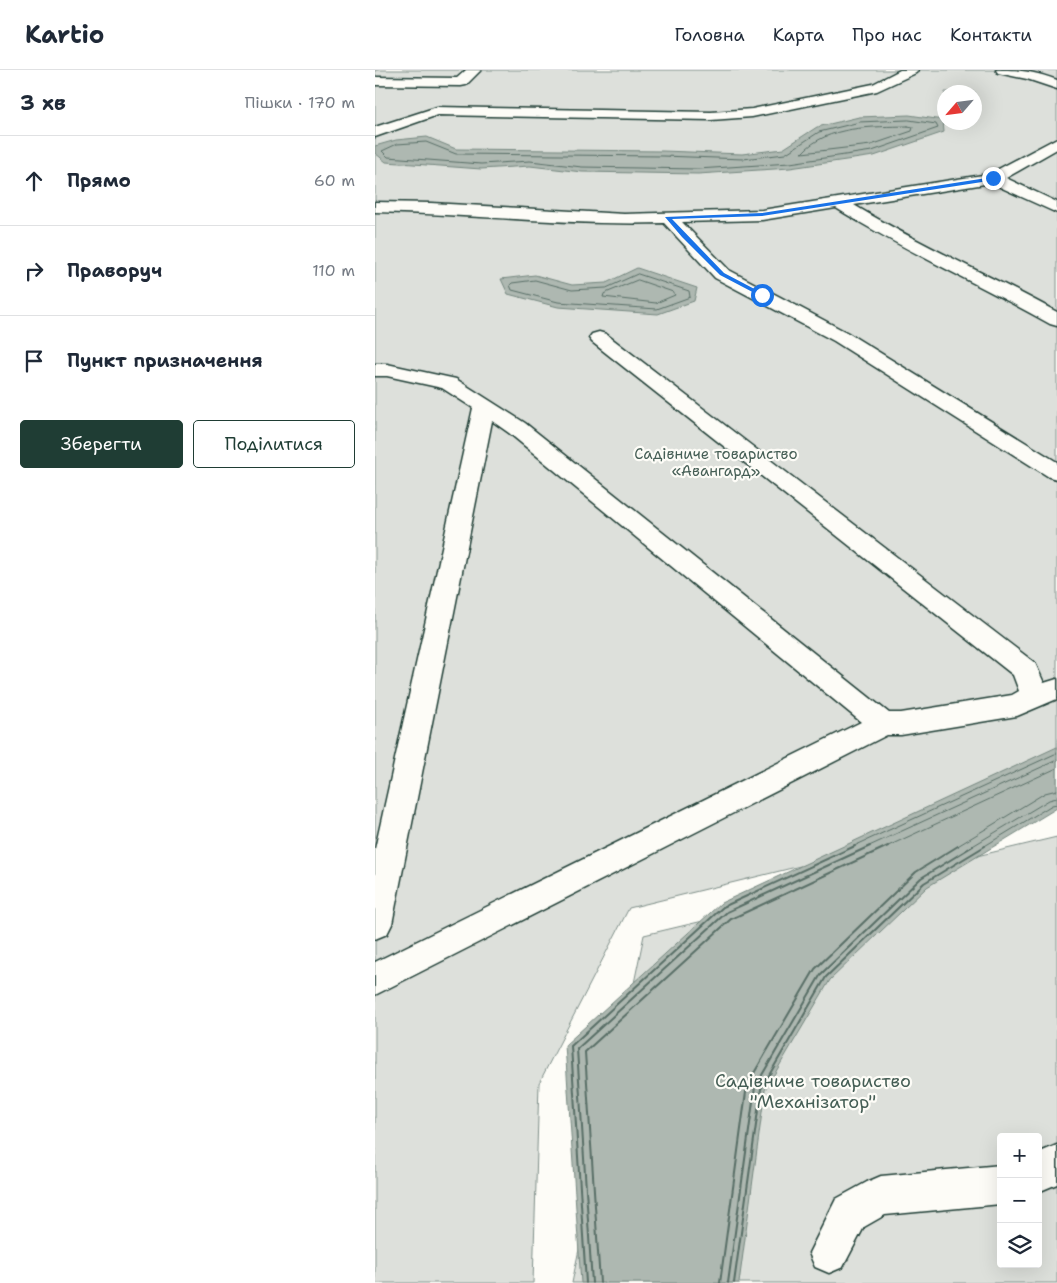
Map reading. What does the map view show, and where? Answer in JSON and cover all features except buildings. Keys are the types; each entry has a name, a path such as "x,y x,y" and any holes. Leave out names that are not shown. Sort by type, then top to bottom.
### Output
{"street":[{"path":"375,81 461,82 474,70"},
{"path":"375,132 437,111 711,116 752,113 877,87 911,70"},
{"path":"1003,70 1031,75 1057,85"},
{"path":"375,207 431,208 625,219 762,214 993,178 1057,143"},
{"path":"993,178 1057,208"},
{"path":"839,203 878,227 996,286 1057,320"},
{"path":"668,217 722,274 841,337 1057,472"},
{"path":"375,979 883,724 901,724 1017,705 1046,692 1025,670 599,338"},
{"path":"375,370 387,370 449,383 517,428 883,724"},
{"path":"375,924 484,406"},
{"path":"1042,1171 1057,1164"},
{"path":"829,1253 850,1213 881,1196 997,1184"}],"green space":[{"name":"Садівниче товариство «Авангард»","path":"375,70 1057,70 1057,803 629,908 539,1083 533,1283 375,1283"},
{"name":"Садівниче товариство \"Механізатор\"","path":"1057,837 1057,1283 572,1283 644,935"}],"water":[{"path":"909,115 937,119 937,130 944,130 944,132 874,156 790,168 698,174 582,172 530,166 481,169 386,162 375,153 375,146 396,140 427,137 456,149 663,151 742,154 783,149 817,127 859,117"},
{"path":"637,268 697,288 694,301 658,314 558,307 508,294 501,279 535,275 572,285 606,283"},
{"path":"1057,747 1057,808 927,887 830,980 765,1090 739,1283 581,1283 565,1045 721,903"}],"route":[{"path":"762,295 722,274 668,217 762,214 993,178"}]}
